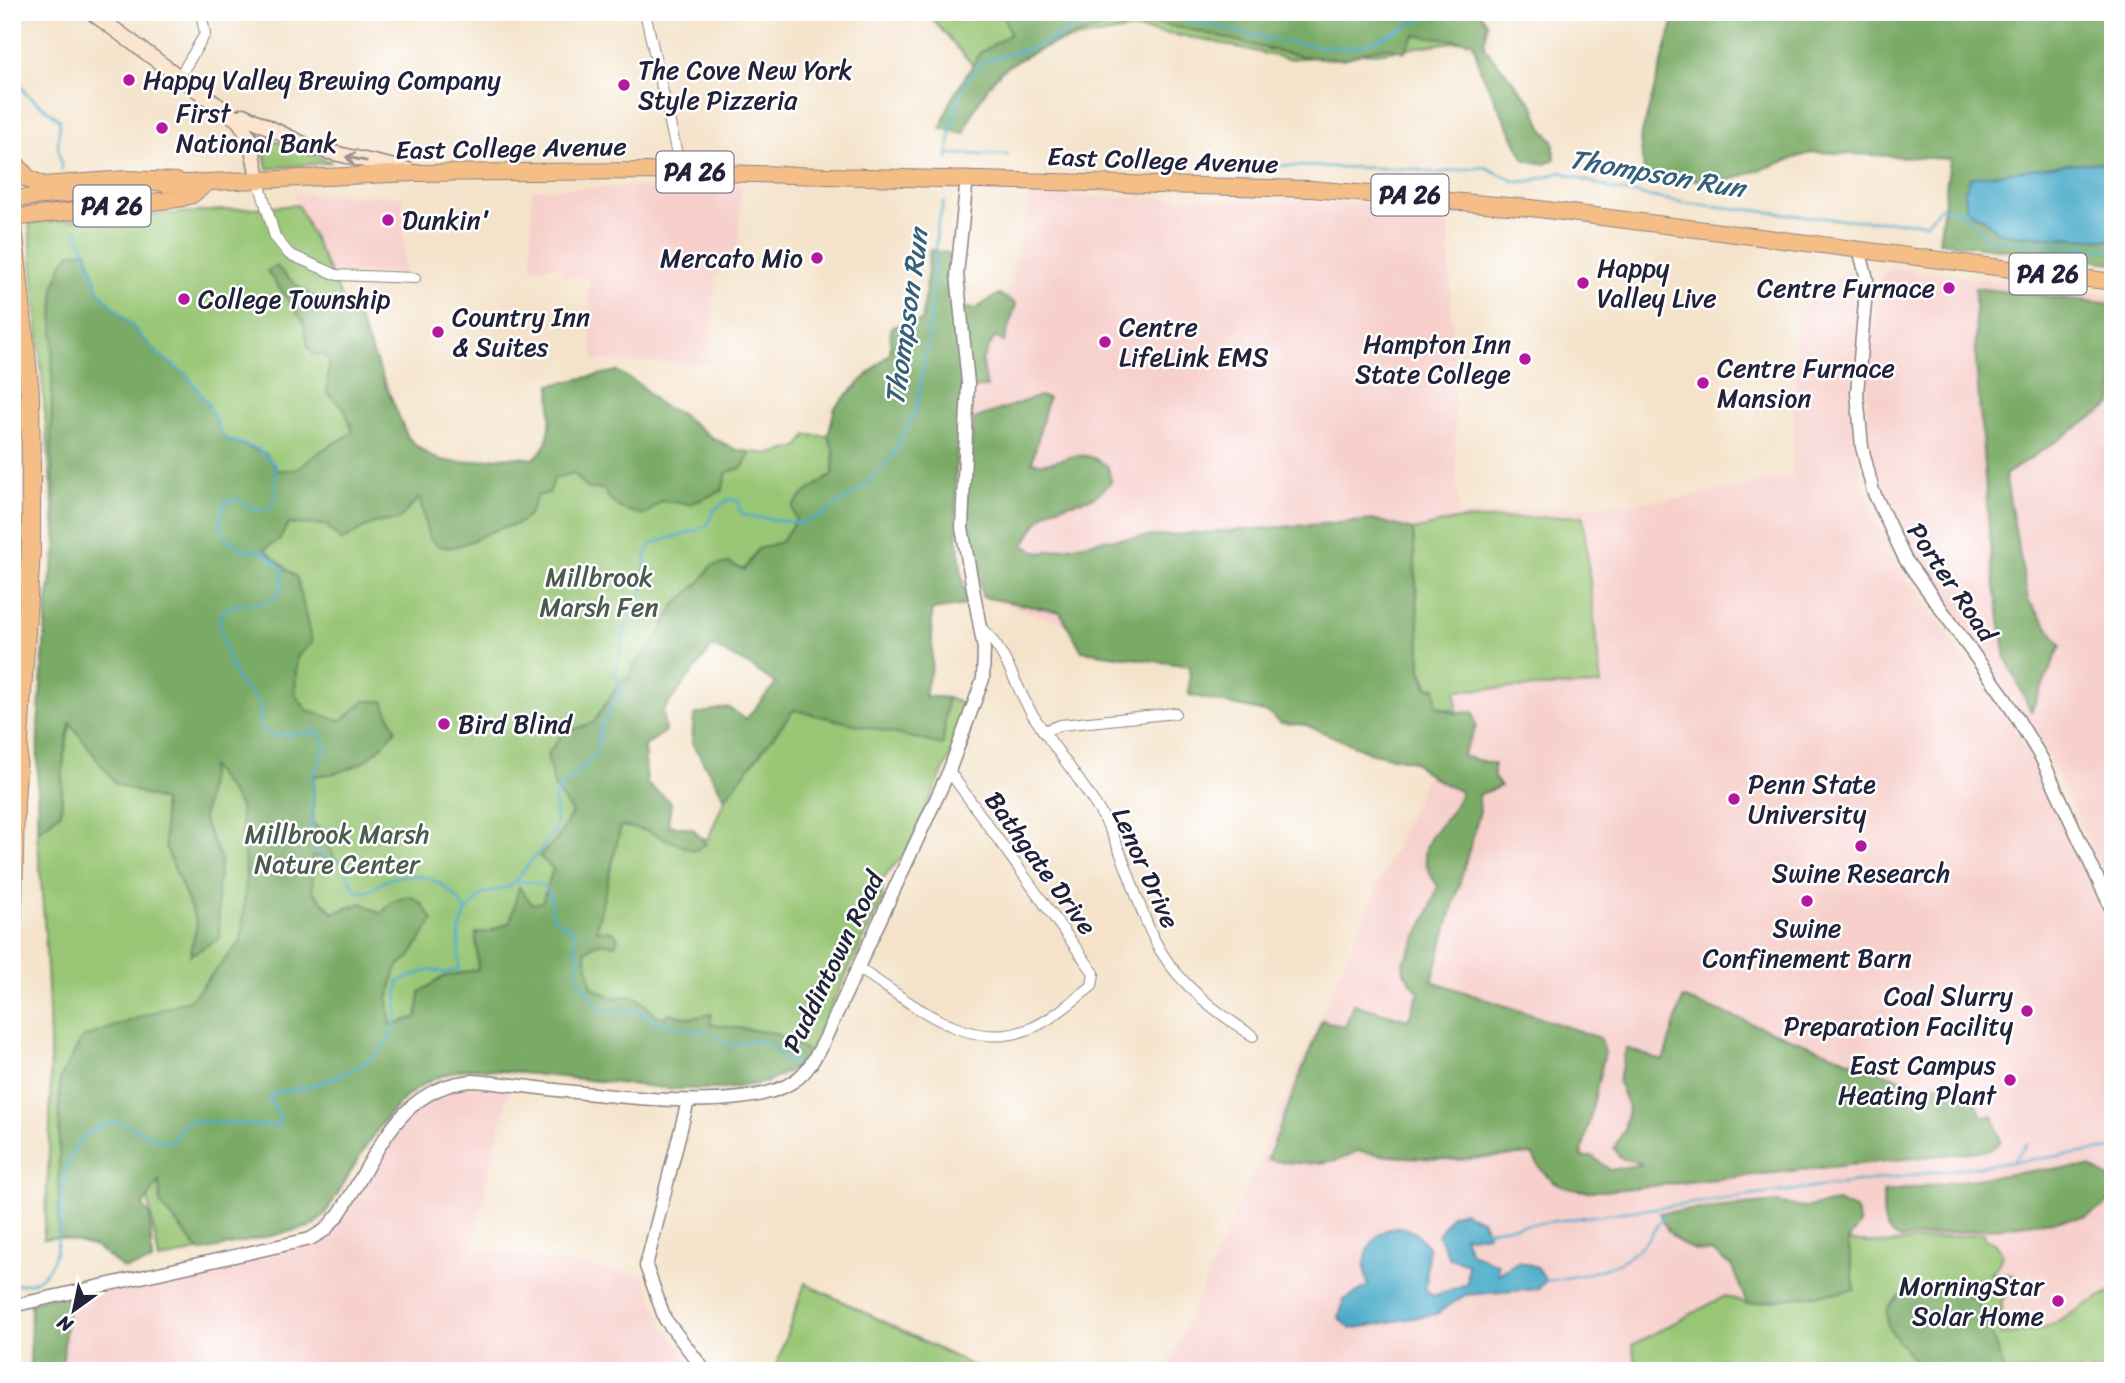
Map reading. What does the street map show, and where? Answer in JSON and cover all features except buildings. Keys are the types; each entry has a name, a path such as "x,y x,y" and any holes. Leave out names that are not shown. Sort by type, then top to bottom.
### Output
{"highway":[{"path":"12,160 27,178 43,186 127,180 177,183"},
{"path":"12,954 15,803 31,551 32,472 30,394 13,216"}],"main road":[{"path":"91,12 183,78 243,116 312,148 423,174"},
{"path":"183,78 247,131 259,182"},
{"path":"243,116 258,138 262,166 259,182"},
{"name":"East College Avenue","path":"12,199 177,183 423,174 681,172 967,178 1391,194 1531,208 2113,282"},
{"name":"East College Avenue","path":"13,216 178,199 192,195 206,184"}],"street":[{"path":"183,78 205,34 201,12"},
{"path":"645,12 667,98 681,172"},
{"name":"Puddintown Road","path":"12,1306 310,1238 325,1230 339,1214 407,1109 428,1091 443,1085 473,1081 688,1101 749,1097 770,1092 794,1082 809,1066 858,968 949,771 983,679 984,657 966,565 961,516 968,383 957,274 967,178"},
{"path":"259,182 278,243 289,254 337,275 415,278"},
{"name":"Porter Road","path":"1859,249 1867,279 1858,377 1859,422 1867,470 1876,500 1905,559 2003,695 2037,749 2113,912"},
{"name":"Lenor Drive","path":"978,626 999,648 1043,731 1104,819 1124,857 1160,949 1187,984 1216,1011 1253,1036"},
{"path":"1043,731 1101,719 1175,713"},
{"name":"Bathgate Drive","path":"858,968 952,1026 990,1037 1031,1028 1092,986 1095,980 1094,972 949,771"},
{"path":"688,1101 646,1266 665,1320 705,1371"}],"shaded area":[{"path":"741,185 739,243 716,275 708,364 595,361 591,346 589,277 563,276 562,267 532,267 531,189"},
{"path":"294,194 403,196 404,272 324,272"},
{"name":"Penn State University","path":"1030,195 1299,201 1448,210 1458,516 1679,499 1792,476 1797,308 1804,308 1846,268 1859,278 1861,287 1849,402 1858,469 1875,520 1912,585 2015,730 2040,775 2113,930 2113,1371 1166,1371 1431,765 1192,665 976,595 966,536 971,376 1000,325"},
{"path":"1892,268 2113,295 2113,895 2041,741 1923,571 1901,534 1882,492 1872,457 1867,416 1867,371 1878,283 1884,272"},
{"path":"464,1086 509,1089 472,1248 643,1275 665,1328 698,1371 30,1371 30,1307 285,1252 318,1240 401,1123 433,1095"}],"green space":[{"path":"926,12 1473,12 1460,41 1375,53 1288,59 1202,39 1132,29 1054,43 979,72"},
{"path":"1002,12 1134,12 1129,23 1066,39 1020,59 994,79 981,97 964,134 941,128 950,102 980,53 1010,34"},
{"path":"1167,12 1479,12 1487,23 1484,47 1534,106 1542,128 1553,140 1555,159 1545,164 1525,160 1481,72 1473,42 1414,35 1404,52 1385,48 1347,58 1314,57 1157,24"},
{"path":"1676,12 1754,12 1782,18 1827,12 2113,12 2113,162 2065,164 2030,171 1974,215 2010,235 2113,240 2113,263 1939,242 1950,159 1813,152 1727,181 1645,179 1640,140"},
{"path":"261,135 332,162 267,169"},
{"name":"Millbrook Marsh Nature Center","path":"298,205 442,510 549,493 554,479 573,472 588,488 722,491 727,471 742,468 751,452 771,454 798,447 807,435 828,436 834,452 833,474 804,494 793,506 796,520 781,542 758,549 744,570 729,563 664,673 596,814 708,839 725,798 746,771 793,687 944,729 947,698 968,706 948,761 904,856 883,879 882,901 809,1052 804,1050 506,1071 473,1068 436,1074 406,1088 312,1224 159,1260 117,1026 60,1198 58,1237 43,1239 50,1137 50,1036 37,832 61,812 64,755 71,723 29,223"},
{"path":"930,250 949,253 946,289 952,306 975,309 999,294 1016,304 1004,342 995,337 982,360 987,387 964,388 957,442 956,496 959,551 967,605 932,610 932,665 924,696 947,698 943,745 794,710 725,798 692,743 694,715 727,707 746,719 776,684 749,665 713,646 663,711 665,731 644,747 647,784 671,802 668,825 693,829 706,844 694,851 647,831 621,826 596,930 614,932 618,938 615,945 598,943 585,951 592,987 613,998 633,996 651,1011 665,1018 667,1013 689,1018 712,1014 710,1024 774,1033 809,1052 791,1070 767,1082 727,1089 674,1089 474,1068 445,1074 420,1086 382,1123 323,1217 310,1227 200,1252 160,1203 159,1181 143,1206 150,1215 152,1262 124,1269 96,1247 58,1237 60,1079 82,1038 191,999 241,941 246,877 240,806 211,767 203,820 221,859 217,890 220,938 190,955 197,923 165,846 163,801 116,784 70,723 64,755 61,812 37,832 38,726 48,596 57,542 51,440 54,289 63,262 71,253 87,251 99,291 158,354 188,376 208,404 224,438 266,454 277,470 300,467 353,432 344,408 327,393 329,361 324,355 314,355 308,346 303,321 267,271 276,266 310,295 330,303 353,306 407,436 422,450 437,458 452,462 515,457 533,459 545,444 548,435 551,415 550,385 617,371 643,387 658,404 681,414 711,437 737,450 751,452 742,468 727,472 722,491 690,504 661,501 645,515 615,505 604,489 588,489 573,473 554,479 549,493 537,496 522,522 495,530 462,545 445,547 430,539 419,498 398,520 374,523 341,541 326,525 288,524 279,541 264,549 297,578 312,643 297,657 295,694 307,710 341,721 365,701 383,701 396,730 379,749 361,763 340,772 314,776 313,824 324,832 335,860 312,856 313,891 333,913 362,903 381,914 392,902 410,896 421,903 433,920 409,958 398,966 394,976 388,1001 391,1025 417,1017 420,992 443,977 478,969 476,933 488,932 510,922 519,887 532,904 542,902 553,869 539,856 557,839 572,813 554,786 547,755 564,732 593,723 620,682 629,678 634,665 655,642 674,606 701,581 711,566 729,563 744,570 758,549 781,542 796,520 792,507 804,494 833,474 834,452 828,436 835,407 890,353 891,327 922,321"},
{"path":"1975,288 2113,304 2113,404 2005,475 2028,600 2061,645 2031,711 2006,658 1992,568 1976,362"},
{"path":"1039,396 1048,398 1032,462 1053,462 1087,456 1108,467 1111,482 1097,495 1060,506 1042,517 1024,546 1040,553 1102,540 1377,520 1413,530 1421,669 1427,687 1436,688 1436,705 1453,713 1473,712 1476,727 1462,756 1494,764 1494,778 1501,786 1478,795 1480,811 1432,981 1600,1038 1605,1052 1581,1157 1593,1157 1610,1170 1643,1164 1620,1158 1614,1148 1624,1130 1628,1108 1618,1082 1626,1048 1663,1061 1683,998 1919,1086 1950,1084 1965,1089 1971,1095 1981,1116 1993,1115 2001,1141 1990,1150 1604,1191 1560,1186 1546,1175 1532,1154 1456,1160 1357,1151 1325,1162 1267,1160 1322,1020 1345,1027 1353,1004 1408,1020 1419,993 1404,972 1403,964 1428,915 1438,886 1428,870 1426,846 1461,792 1431,777 1413,761 1372,753 1306,725 1280,723 1269,713 1189,695 1190,666 1082,651 1060,612 982,597 967,525 974,419"},
{"path":"1583,516 1601,685 1456,690 1457,712 1436,705 1421,669 1413,530 1455,520"},
{"path":"2090,1167 2109,1178 2113,1195 2104,1207 2086,1217 1901,1239 1889,1232 1884,1220 1883,1192 2038,1170"},
{"path":"1779,1202 1801,1208 1837,1202 1855,1209 1860,1224 1848,1241 1855,1290 1747,1304 1732,1267 1713,1252 1695,1250 1679,1242 1667,1229 1659,1213"},
{"path":"1984,1233 1985,1239 1995,1243 2002,1253 1998,1266 1989,1273 2014,1275 2002,1301 2000,1335 2043,1329 2113,1290 2113,1371 1750,1371 1721,1358 1713,1371 1638,1371 1632,1345 1725,1296 1747,1304 1855,1290 1848,1241 1886,1244"},
{"path":"805,1283 983,1371 774,1371"},
{"path":"1919,1290 1970,1295 1981,1308 2005,1371 1921,1371 1888,1327 1887,1309 1899,1296"},
{"path":"68,1294 62,1371 30,1371 31,1302"}],"water":[{"path":"2113,162 2113,240 2010,235 1997,232 1983,218 1967,211 1964,193 1970,178 2065,164"},
{"path":"1462,1212 1482,1220 1488,1234 1470,1237 1463,1235 1471,1253 1498,1264 1498,1274 1519,1261 1537,1267 1546,1281 1538,1289 1465,1295 1436,1314 1351,1329 1339,1318 1344,1300 1368,1286 1365,1266 1367,1254 1375,1239 1387,1229 1395,1227 1412,1231 1428,1247 1426,1290 1433,1296 1467,1284 1468,1264 1449,1258 1438,1235 1452,1214"}],"waterway":[{"path":"948,160 956,107 974,70 987,60 1034,47 1088,23 1108,18 1138,16 1167,18 1315,46 1345,47 1377,40 1429,17 1432,12"},
{"path":"12,63 25,93 60,120 58,145 62,170"},
{"path":"948,154 1008,155"},
{"name":"Thompson Run","path":"1252,165 1413,169 1436,173 1485,167 1517,182 1531,181 1561,172 1615,190 1685,203 1833,219 1926,223 1941,207 1967,211"},
{"name":"Thompson Run","path":"467,911 483,894 511,886 550,838 557,823 554,802 559,790 596,754 601,727 622,686 615,675 627,621 643,591 646,556 650,545 708,525 714,510 729,499 739,501 740,511 746,516 800,523 821,516 862,488 893,456 917,407 931,316 937,227 944,202"},
{"path":"1956,212 1968,218 1988,239 2113,249"},
{"path":"12,1285 33,1282 48,1269 56,1251 64,1179 71,1157 84,1138 106,1124 115,1123 131,1126 163,1141 171,1141 184,1123 189,1121 276,1126 281,1119 269,1099 275,1093 306,1087 341,1075 373,1057 384,1046 394,1026 399,981 430,970 446,973 459,968 459,932 466,912 453,894 444,887 435,881 414,875 403,875 387,880 371,890 357,892 339,860 325,859 311,841 313,776 325,749 324,738 317,732 274,736 262,729 258,721 263,712 235,675 220,623 226,609 235,605 268,602 276,597 281,586 282,568 262,551 241,548 233,543 222,530 221,522 227,501 237,499 258,511 269,509 274,503 276,466 258,449 224,438 208,404 188,376 158,354 99,291 77,230"},
{"path":"515,881 534,883 548,892 553,918 571,928 576,936 574,948 580,955 577,966 580,981 602,1012 640,1011 653,1021 707,1033"},
{"path":"716,1036 731,1046 747,1041 767,1043 782,1061 794,1064 799,1071"},
{"path":"2014,1160 2027,1143"},
{"path":"1486,1230 2113,1149"},
{"path":"1546,1281 1583,1275 1614,1265 1641,1247 1663,1216"}],"place":[{"name":"Happy Valley Brewing Company","path":"129,80"},
{"name":"The Cove New York Style Pizzeria","path":"624,85"},
{"name":"First National Bank","path":"162,128"},
{"name":"Dunkin'","path":"388,220"},
{"name":"Mercato Mio","path":"817,258"},
{"name":"Happy Valley Live","path":"1583,283"},
{"name":"Centre Furnace","path":"1949,288"},
{"name":"College Township","path":"184,299"},
{"name":"Country Inn & Suites","path":"438,332"},
{"name":"Centre LifeLink EMS","path":"1105,342"},
{"name":"Hampton Inn State College","path":"1525,359"},
{"name":"Centre Furnace Mansion","path":"1703,383"},
{"name":"Bird Blind","path":"444,724"},
{"name":"Penn State University","path":"1734,799"},
{"name":"Swine Research","path":"1861,846"},
{"name":"Swine Confinement Barn","path":"1807,901"},
{"name":"Coal Slurry Preparation Facility","path":"2027,1011"},
{"name":"East Campus Heating Plant","path":"2010,1080"},
{"name":"MorningStar Solar Home","path":"2058,1301"}],"park label":[{"name":"Millbrook Marsh Fen","path":"599,592"}]}
